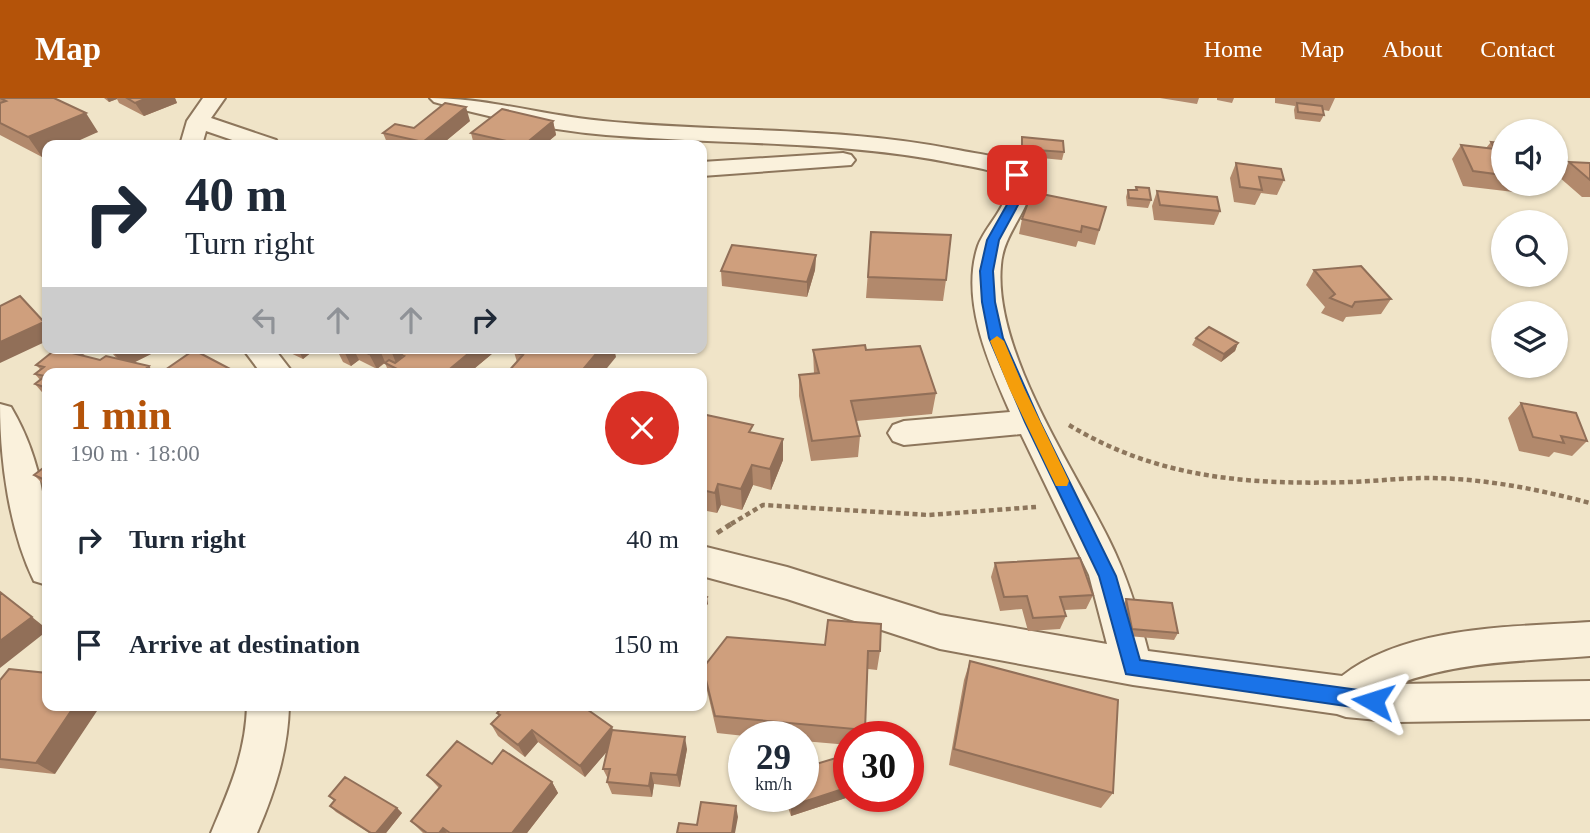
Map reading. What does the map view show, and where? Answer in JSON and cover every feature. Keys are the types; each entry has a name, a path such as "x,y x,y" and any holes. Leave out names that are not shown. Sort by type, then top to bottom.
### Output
{"street":[{"path":"192,140 198,121 214,98"},
{"path":"441,98 498,113 580,124 886,145 1008,168 1017,175 1020,188 993,240 989,254 986,271 988,302 1000,347 1047,421 1073,504 1107,576 1133,667"},
{"path":"198,121 253,140"},
{"path":"707,169 853,159 1008,168"},
{"path":"262,354 274,368"},
{"path":"0,415 19,458 31,524 42,556"},
{"path":"904,433 1047,421"},
{"path":"707,548 788,583 940,632 1133,667 1399,704 1590,700"},
{"path":"1346,698 1378,673 1423,659 1494,646 1590,639"},
{"path":"234,833 264,760 269,730 268,711"}],"path":[{"path":"1047,421 1140,461 1181,471 1240,480 1356,482 1406,478 1510,484 1590,503"},
{"path":"707,548 763,505 928,515 1073,504"}],"building":[{"path":"0,98 54,98 86,113 28,137 0,123 0,103 6,101"},
{"path":"127,98 147,98 135,103"},
{"path":"445,103 466,107 425,140 383,133 395,124 414,128"},
{"path":"1297,103 1322,106 1324,115 1298,112"},
{"path":"502,109 553,121 530,140 502,140 471,133"},
{"path":"1022,137 1063,141 1064,152 1022,149"},
{"path":"1461,145 1491,149 1491,173 1473,171"},
{"path":"1569,162 1590,163 1590,180"},
{"path":"1236,163 1281,169 1284,180 1259,177 1262,190 1240,187"},
{"path":"1136,187 1149,188 1151,200 1129,198 1128,190 1137,190"},
{"path":"1157,191 1217,197 1220,211 1160,205"},
{"path":"1032,192 1106,207 1099,230 1082,226 1081,232 1022,219"},
{"path":"871,232 951,235 946,280 868,277"},
{"path":"732,245 816,255 807,282 721,271"},
{"path":"1361,266 1391,299 1355,302 1352,307 1330,298 1335,294 1314,270"},
{"path":"20,296 42,323 0,342 0,306"},
{"path":"1209,327 1238,343 1224,354 1196,338"},
{"path":"865,345 866,350 920,346 936,393 851,401 860,436 812,441 799,375 819,373 813,350"},
{"path":"50,354 76,354 100,360 106,356 149,366 43,368 36,365"},
{"path":"188,354 202,354 228,368 168,368"},
{"path":"468,354 451,368 395,368 385,363 389,360 395,363 404,356 401,355"},
{"path":"520,354 596,354 584,368 511,368 523,355"},
{"path":"1521,403 1576,413 1587,441 1561,436 1564,443 1533,437"},
{"path":"707,415 753,425 749,432 783,439 770,469 752,465 741,489 718,484 715,493 707,491"},
{"path":"42,469 42,479 34,475"},
{"path":"1080,558 1093,595 1060,597 1066,616 1033,618 1027,596 1004,597 995,563"},
{"path":"0,592 32,617 0,641"},
{"path":"1126,599 1172,603 1178,633 1132,629"},
{"path":"828,620 881,624 880,651 868,651 865,721 833,721 833,727 819,726 819,721 769,721 715,716 707,684 707,663 727,637 825,645"},
{"path":"970,661 1118,700 1113,793 954,749"},
{"path":"9,669 42,672 42,711 71,711 36,763 0,759 0,680"},
{"path":"589,711 612,727 580,766 532,730 518,745 491,724 500,715 497,713"},
{"path":"612,730 685,737 677,775 651,773 649,786 607,782 610,769 603,769"},
{"path":"457,741 492,764 503,750 552,782 512,833 450,833 443,828 439,833 427,833 411,821 441,786 427,775"},
{"path":"833,759 833,792 819,797 819,763"},
{"path":"345,777 397,808 376,833 371,833 330,806 335,800 329,796"},
{"path":"701,802 728,805 728,812 735,812 732,833 677,833 679,823 697,825"}],"slow traffic":[{"path":"997,341 1016,388 1061,481"}],"route":[{"path":"1017,175 1020,188 993,240 986,271 988,302 996,338 1032,422 1107,576 1133,667 1373,701"}]}
